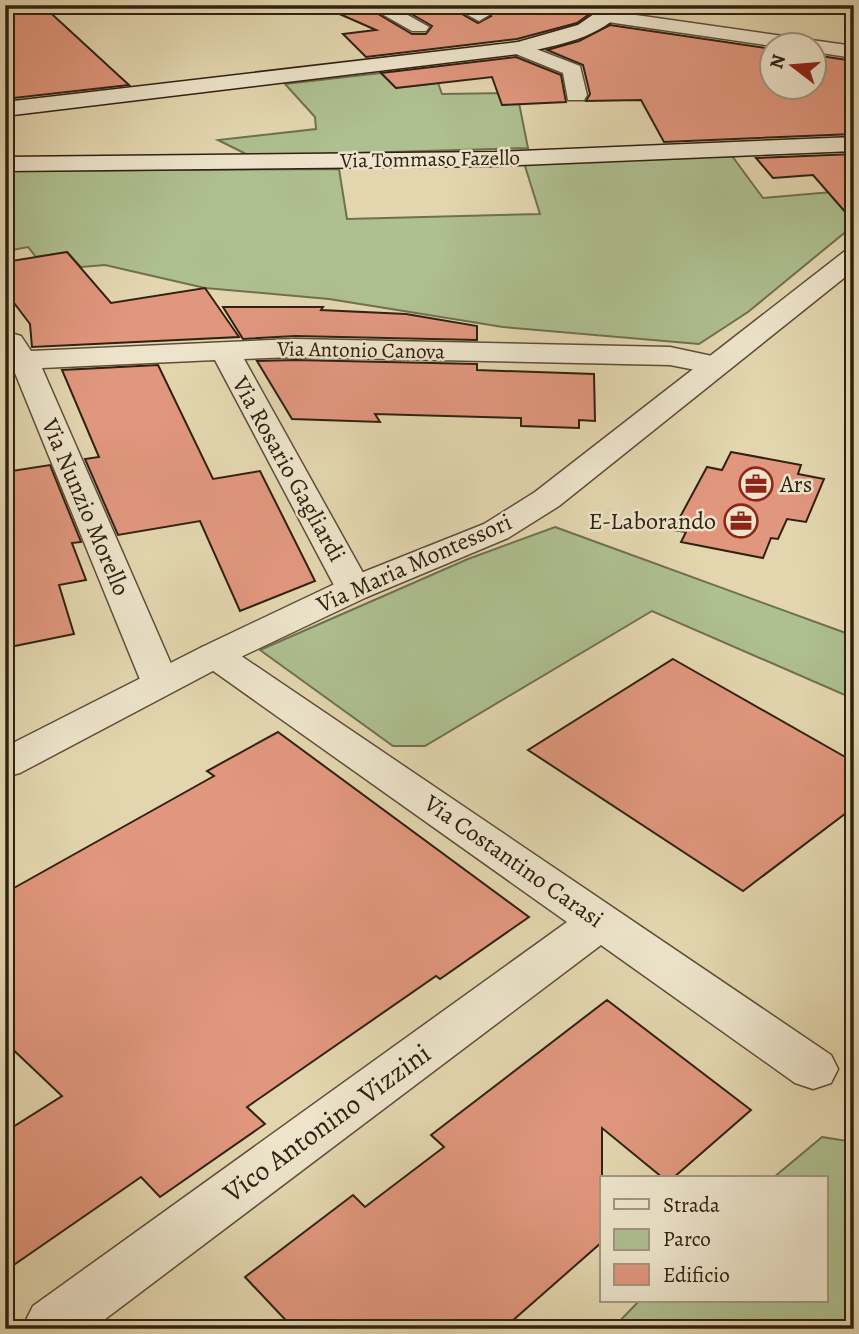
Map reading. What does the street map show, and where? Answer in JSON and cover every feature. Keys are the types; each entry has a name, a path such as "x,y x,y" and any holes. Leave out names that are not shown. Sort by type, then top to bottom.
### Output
{"street":[{"path":"375,5 419,27"},
{"path":"458,5 479,15"},
{"path":"5,109 518,48 557,39 613,11 854,52"},
{"path":"518,48 573,70 576,95"},
{"name":"Via Tommaso Fazello","path":"5,164 495,159 854,144"},
{"name":"Via Maria Montessori","path":"5,764 215,655 354,589 506,524 547,499 854,257"},
{"name":"Via Antonio Canova","path":"11,352 295,348 670,356 716,365"},
{"name":"Via Rosario Gagliardi","path":"224,350 354,589"},
{"name":"Via Nunzio Morello","path":"11,352 160,682"},
{"name":"Via Costantino Carasi","path":"215,655 813,1069"},
{"name":"Vico Antonino Vizzini","path":"53,1324 601,921"}],"green space":[{"path":"381,73 396,88 438,83 442,94 517,93 528,148 250,156 218,140 316,129 315,117 285,84"},
{"path":"732,156 763,198 854,190 854,225 748,312 699,344 503,327 329,299 205,288 105,265 81,267 67,252 36,257 28,247 7,251 5,248 5,171 339,169 347,219 540,214 524,163"},
{"path":"555,527 854,636 854,699 652,611 425,746 393,746 260,650 468,559"},
{"path":"822,1137 854,1142 854,1329 612,1329 638,1302 828,1302 828,1176 775,1176"}],"building":[{"path":"5,5 42,5 129,85 5,99"},
{"path":"319,5 363,5 412,34 426,34 432,26 396,5 446,5 478,23 491,16 479,5 602,5 577,23 517,39 366,57 343,34 376,30"},
{"path":"610,25 758,47 758,102 828,102 828,57 854,61 854,134 664,142 641,100 586,101 590,94 583,65 547,50 579,41"},
{"path":"516,57 561,75 566,102 502,105 492,77 396,88 381,73"},
{"path":"854,154 854,222 813,175 773,178 756,158"},
{"path":"67,252 111,303 205,288 239,337 32,347 30,324 5,291 5,262"},
{"path":"223,307 323,307 321,310 406,314 477,326 477,340 295,336 243,339"},
{"path":"257,361 477,364 477,370 594,374 595,421 579,420 579,428 521,426 521,418 375,414 380,422 292,419"},
{"path":"158,365 213,479 260,471 315,581 240,611 200,521 118,535 85,459 99,457 62,370"},
{"path":"731,452 801,465 798,474 824,479 806,522 787,519 778,539 771,538 763,558 681,542 686,532 673,530 707,467 722,470"},
{"path":"50,465 81,542 72,543 86,580 59,585 74,634 5,648 5,472"},
{"path":"673,659 854,762 854,807 743,891 528,750"},
{"path":"278,732 529,917 440,979 436,976 247,1107 265,1124 160,1197 141,1177 5,1271 5,1132 62,1096 5,1042 5,893 214,776 207,771"},
{"path":"607,1000 751,1110 675,1176 661,1176 602,1128 600,1244 503,1329 294,1329 245,1277 353,1195 365,1207 444,1147 431,1135"}],"place":[{"name":"Ars","path":"756,484"},
{"name":"E-Laborando","path":"741,521"}]}
